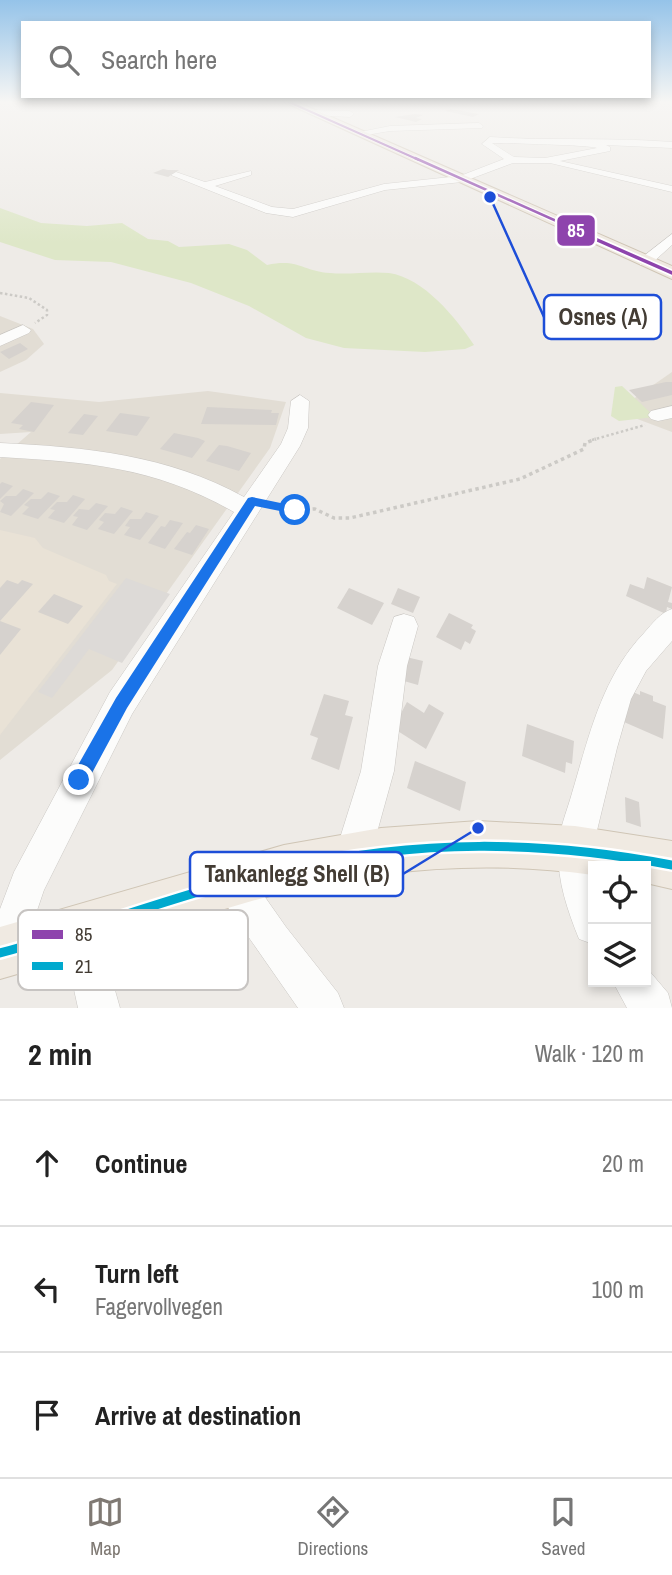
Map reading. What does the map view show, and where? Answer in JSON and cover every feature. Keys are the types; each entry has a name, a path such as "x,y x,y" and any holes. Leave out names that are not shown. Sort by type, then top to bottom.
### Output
{"main road":[{"path":"396,149 672,273"},
{"path":"145,910 233,883 353,854 462,844 575,847 672,865"}],"street":[{"path":"495,149 512,160"},
{"path":"545,161 607,149"},
{"path":"176,175 270,210 293,213 384,187 462,179 512,160 545,161 672,189"},
{"path":"206,185 247,173"},
{"path":"645,262 672,238"},
{"path":"0,341 23,330"},
{"path":"2,952 27,885 79,780 121,703 296,435 300,419 300,401"},
{"path":"0,450 130,461 158,467 250,505"},
{"path":"593,924 578,886 575,847 618,694 636,661 672,621"},
{"path":"353,854 357,834 373,792 394,664 404,626"},
{"path":"233,883 272,941 323,1008"},
{"path":"637,987 653,1008"},
{"path":"95,990 99,1008"}],"path":[{"path":"0,293 29,298 47,310 47,315 23,330"},
{"path":"250,505 315,509 340,519 413,504 520,480 584,449 585,443 662,421 665,413"}],"shaded area":[{"path":"0,316 33,329 44,344 26,360 0,372"},
{"path":"672,372 672,432 616,411"},
{"path":"208,391 286,402 270,448 112,670 0,760 0,459 31,432 0,434 0,393 99,402"},
{"path":"0,530 35,538 43,548 106,575 109,581 117,584 0,735"},
{"path":"126,578 170,594 122,663 89,649 52,698 38,692"}],"green space":[{"path":"0,208 41,223 87,226 122,223 148,239 168,241 179,247 229,244 247,250 267,265 286,263 321,272 389,273 402,276 438,301 474,345 465,349 425,352 344,348 306,338 249,306 191,283 111,262 55,260 0,242"},
{"path":"622,386 655,417 619,421 611,416 615,387"}],"building":[{"path":"163,169 179,170 168,177 153,173"},
{"path":"20,343 28,349 9,359 0,352"},
{"path":"672,382 672,395 642,402 629,390"},
{"path":"31,402 54,405 34,432 19,429 23,425 11,423"},
{"path":"207,407 272,410 271,413 279,413 276,425 201,424"},
{"path":"120,413 150,417 137,436 106,431"},
{"path":"84,414 98,416 83,435 68,433"},
{"path":"174,433 205,441 192,458 160,449"},
{"path":"219,445 251,453 239,471 206,461"},
{"path":"2,482 13,486 0,499 0,484"},
{"path":"23,489 34,493 11,516 0,512 4,504 0,501 6,496 16,496"},
{"path":"48,492 60,496 38,519 22,514 29,507 24,505 31,499 41,499"},
{"path":"73,495 85,499 64,523 48,518 55,510 50,509 57,502 67,502"},
{"path":"96,503 108,506 87,530 72,525 78,517 73,516 79,509 89,510"},
{"path":"121,507 133,511 114,534 98,529 104,522 99,520 105,513 115,514"},
{"path":"146,512 159,516 140,540 124,535 130,527 125,526 130,519 141,519"},
{"path":"170,520 183,523 165,549 148,543 161,526 165,527"},
{"path":"196,525 209,529 192,555 174,549 187,532 190,533"},
{"path":"647,577 672,587 668,602 672,603 672,609 667,607 666,614 626,596 630,584 644,589"},
{"path":"7,580 18,584 22,580 33,584 0,621 0,588"},
{"path":"349,588 384,603 372,625 337,608"},
{"path":"398,588 420,597 413,613 391,604"},
{"path":"54,594 83,606 68,624 38,612"},
{"path":"449,613 473,625 471,628 476,631 470,644 465,641 461,650 436,637"},
{"path":"0,621 21,629 0,655"},
{"path":"402,656 423,661 418,685 397,679"},
{"path":"628,690 653,696 653,701 666,706 663,739 624,722"},
{"path":"324,694 349,701 345,715 353,717 339,770 311,759 318,738 310,735"},
{"path":"407,702 424,713 429,704 444,713 426,749 393,728"},
{"path":"527,724 574,741 572,764 566,762 565,773 522,756"},
{"path":"415,761 466,782 460,811 407,788"},
{"path":"625,797 639,802 641,827 626,822"}],"transit line":[{"name":"85","path":"394,149 672,273"},
{"name":"21","path":"143,910 284,869 381,851 429,846 527,845 575,849 672,865"},
{"name":"21","path":"0,953 18,948"}],"place":[{"name":"Osnes (A)","path":"490,197"},
{"name":"Tankanlegg Shell (B)","path":"478,828"}],"route":[{"path":"79,780 121,703 252,501 295,510"}]}
